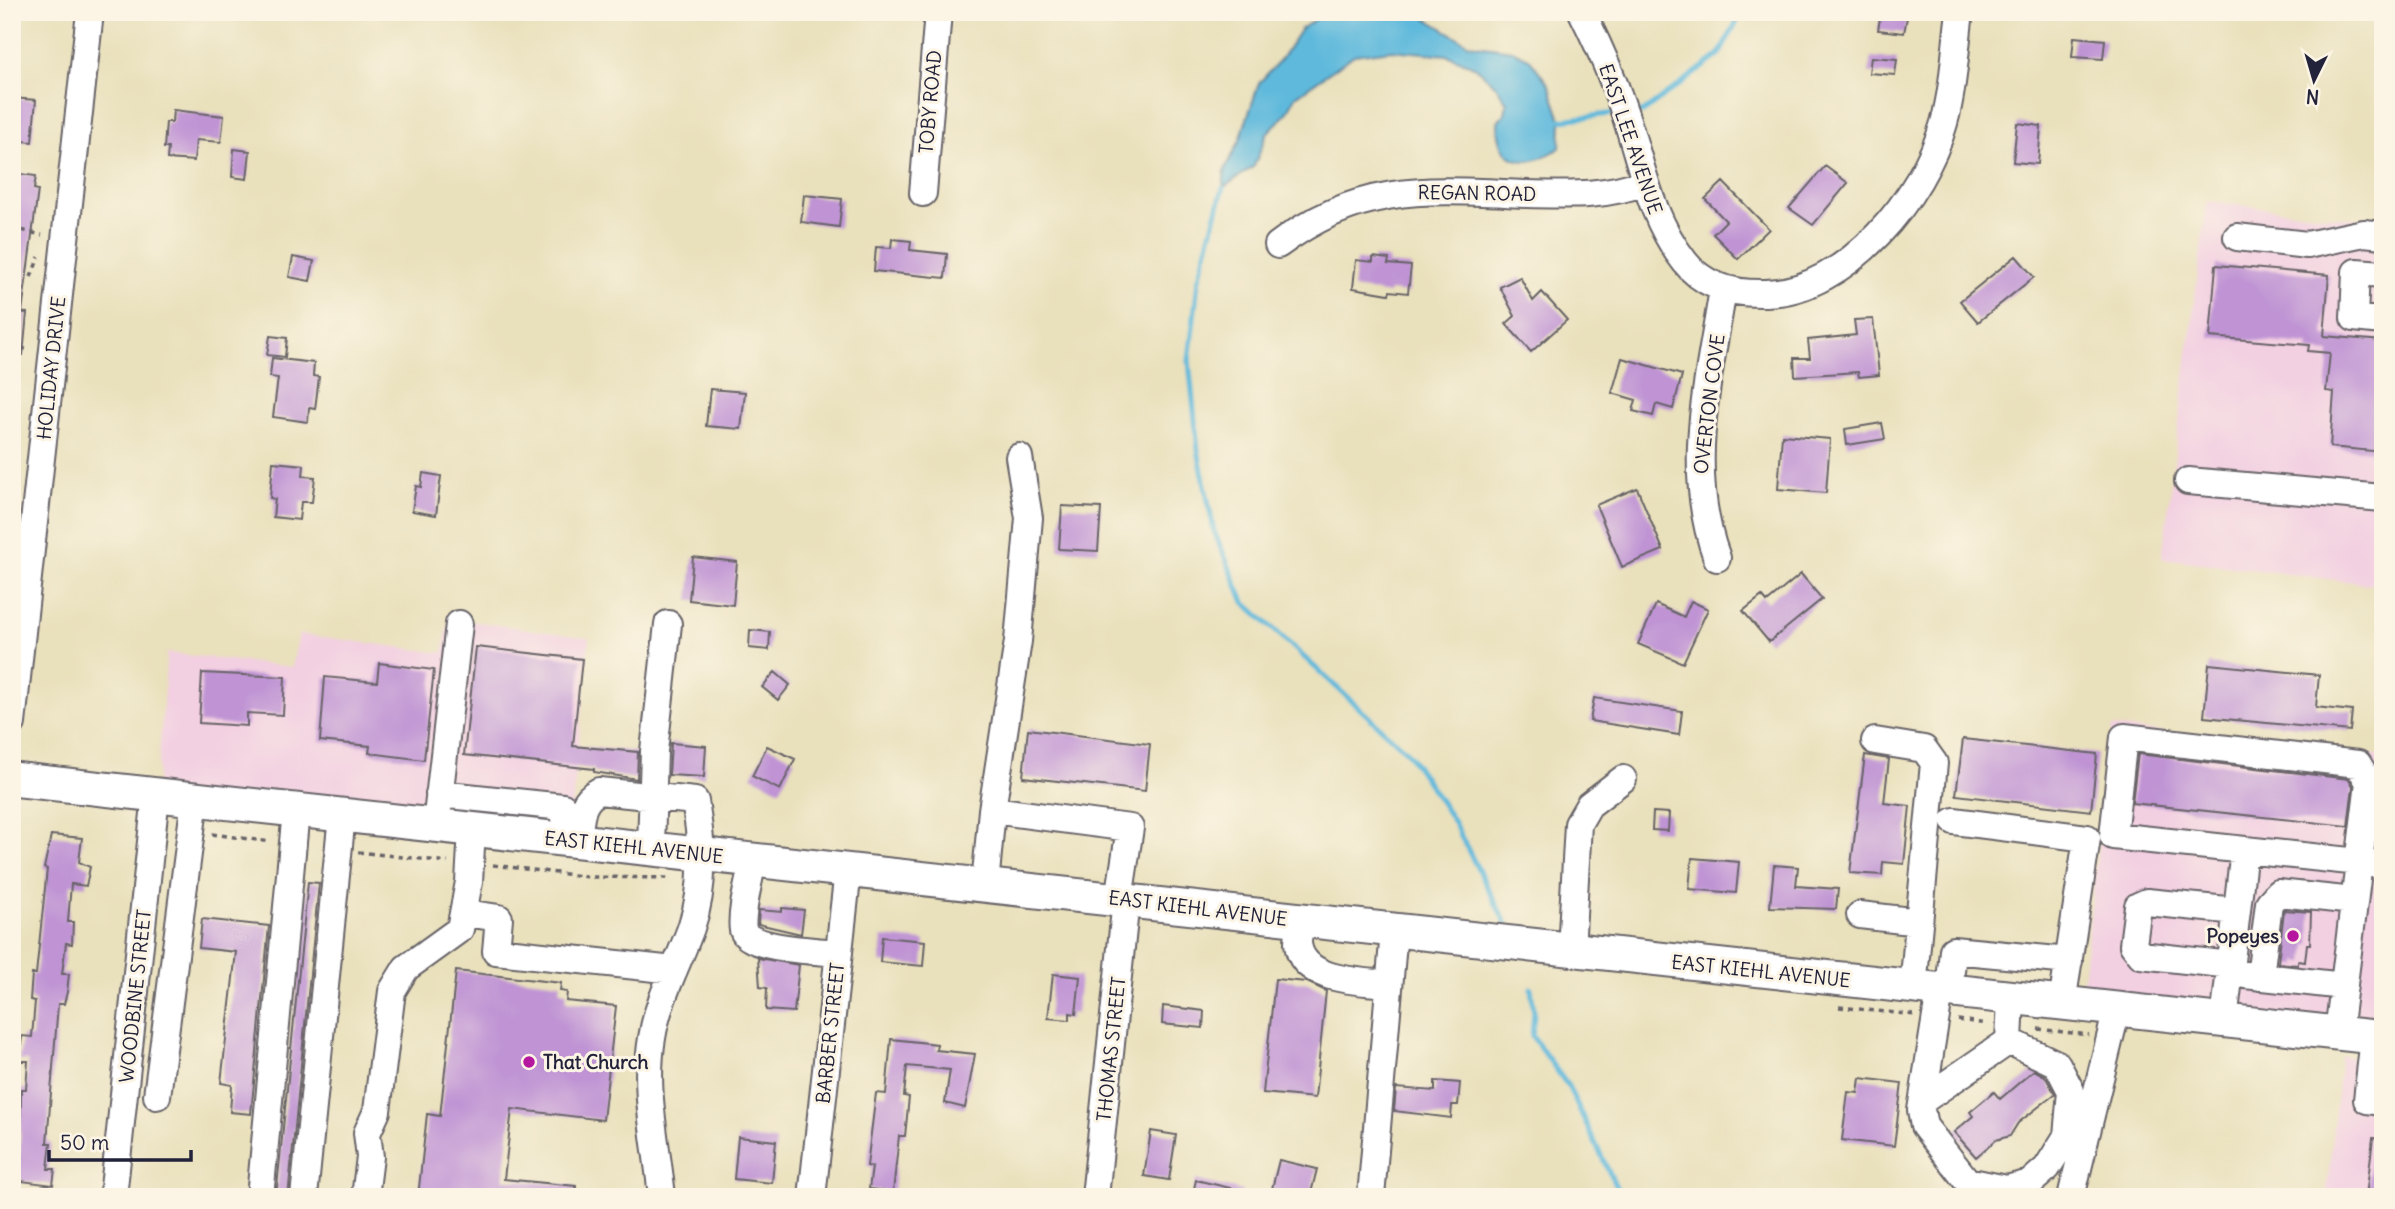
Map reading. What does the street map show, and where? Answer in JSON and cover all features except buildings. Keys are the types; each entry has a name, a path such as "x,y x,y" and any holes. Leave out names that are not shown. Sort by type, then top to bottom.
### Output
{"main road":[{"name":"EAST KIEHL AVENUE","path":"12,779 156,795 193,814 296,810 342,815 438,810 472,829 651,848 702,867 753,860 2378,1038"}],"street":[{"name":"HOLIDAY DRIVE","path":"12,723 90,12"},
{"name":"TOBY ROAD","path":"923,193 938,12"},
{"name":"EAST LEE AVENUE","path":"1582,12 1617,92 1644,182 1660,221 1685,263 1699,277 1723,289 1772,293 1790,291 1854,257 1892,218 1929,160 1943,125 1960,12"},
{"name":"REGAN ROAD","path":"1278,246 1319,219 1374,196 1434,190 1587,196 1622,190 1644,182"},
{"path":"2237,237 2307,245 2364,233 2383,235"},
{"path":"2383,274 2356,272 2354,318 2383,321"},
{"name":"OVERTON COVE","path":"1717,558 1702,508 1699,476 1703,418 1723,289"},
{"path":"985,885 992,810 1018,641 1029,518 1019,457"},
{"path":"2188,481 2383,498"},
{"path":"459,624 438,810 563,807 574,840"},
{"path":"651,848 668,624"},
{"path":"2338,1034 2354,901 2371,863 2369,782 2358,764 2124,737 2113,836 2371,863"},
{"path":"1875,741 1924,749 1934,763 1919,922 1934,990 1925,1099 1921,1110 1924,1126 1967,1181 2006,1189 2030,1183 2076,1138 2116,1009"},
{"path":"1571,951 1578,824 1589,805 1623,779"},
{"path":"574,840 582,808 588,796 599,790 695,802 702,867 692,925 658,1011 650,1051 653,1136 662,1197"},
{"name":"WOODBINE STREET","path":"113,1197 156,795"},
{"path":"260,1197 296,810"},
{"name":"THOMAS STREET","path":"992,810 1130,828 1096,1197"},
{"path":"158,1096 193,814"},
{"path":"304,1197 342,815"},
{"path":"1954,821 2087,838 2062,1004"},
{"path":"365,1197 370,1157 367,1133 377,1111 392,991 406,968 460,929 469,882 472,829"},
{"path":"2224,1021 2244,850"},
{"path":"753,860 743,929 746,937 759,944 839,953"},
{"name":"BARBER STREET","path":"812,1197 848,870"},
{"path":"2260,977 2269,903 2278,893 2354,901"},
{"path":"2237,912 2147,902 2138,906 2133,946 2141,955 2230,969 2260,977 2344,986"},
{"path":"465,913 499,918 496,951 674,970"},
{"path":"1860,915 1919,922"},
{"path":"1301,920 1298,945 1311,967 1340,979 1389,984"},
{"path":"1371,1197 1394,931"},
{"path":"1934,990 1953,950 2069,961"},
{"path":"2009,1041 2011,999"},
{"path":"2378,1038 2367,1100 2383,1102"},
{"path":"1925,1099 2009,1041"},
{"path":"2009,1041 2057,1064 2067,1079 2076,1138 2071,1197"}],"path":[{"path":"12,228 30,232"},
{"path":"193,814 293,845"},
{"path":"338,849 453,863 455,881 469,882 496,863 590,877 702,867"}],"shaded area":[{"path":"2207,201 2383,222 2383,586 2162,558"},
{"path":"449,618 589,638 569,839 156,795 167,653 292,667 299,634 443,653"},
{"path":"2112,727 2383,756 2383,1033 2080,1006"},
{"path":"2341,1056 2383,1061 2383,1197 2326,1197"}],"water":[{"path":"1327,12 1415,12 1469,44 1512,50 1529,58 1549,85 1561,120 1560,148 1536,159 1517,160 1503,148 1499,136 1498,121 1505,114 1507,103 1497,87 1476,67 1447,55 1391,50 1354,55 1296,96 1287,113 1267,133 1254,166 1223,188 1225,170 1240,140 1259,83 1281,59 1301,29"}],"waterway":[{"path":"1634,112 1643,112 1719,55 1742,12"},
{"path":"1561,120 1617,113"},
{"path":"1223,188 1198,282 1189,361 1198,450 1214,531 1244,602 1408,753 1452,819 1510,931"},
{"path":"1531,988 1534,1012 1532,1036 1568,1086 1621,1197"}],"place":[{"name":"Popeyes","path":"2293,936"},
{"name":"That Church","path":"529,1062"}]}
